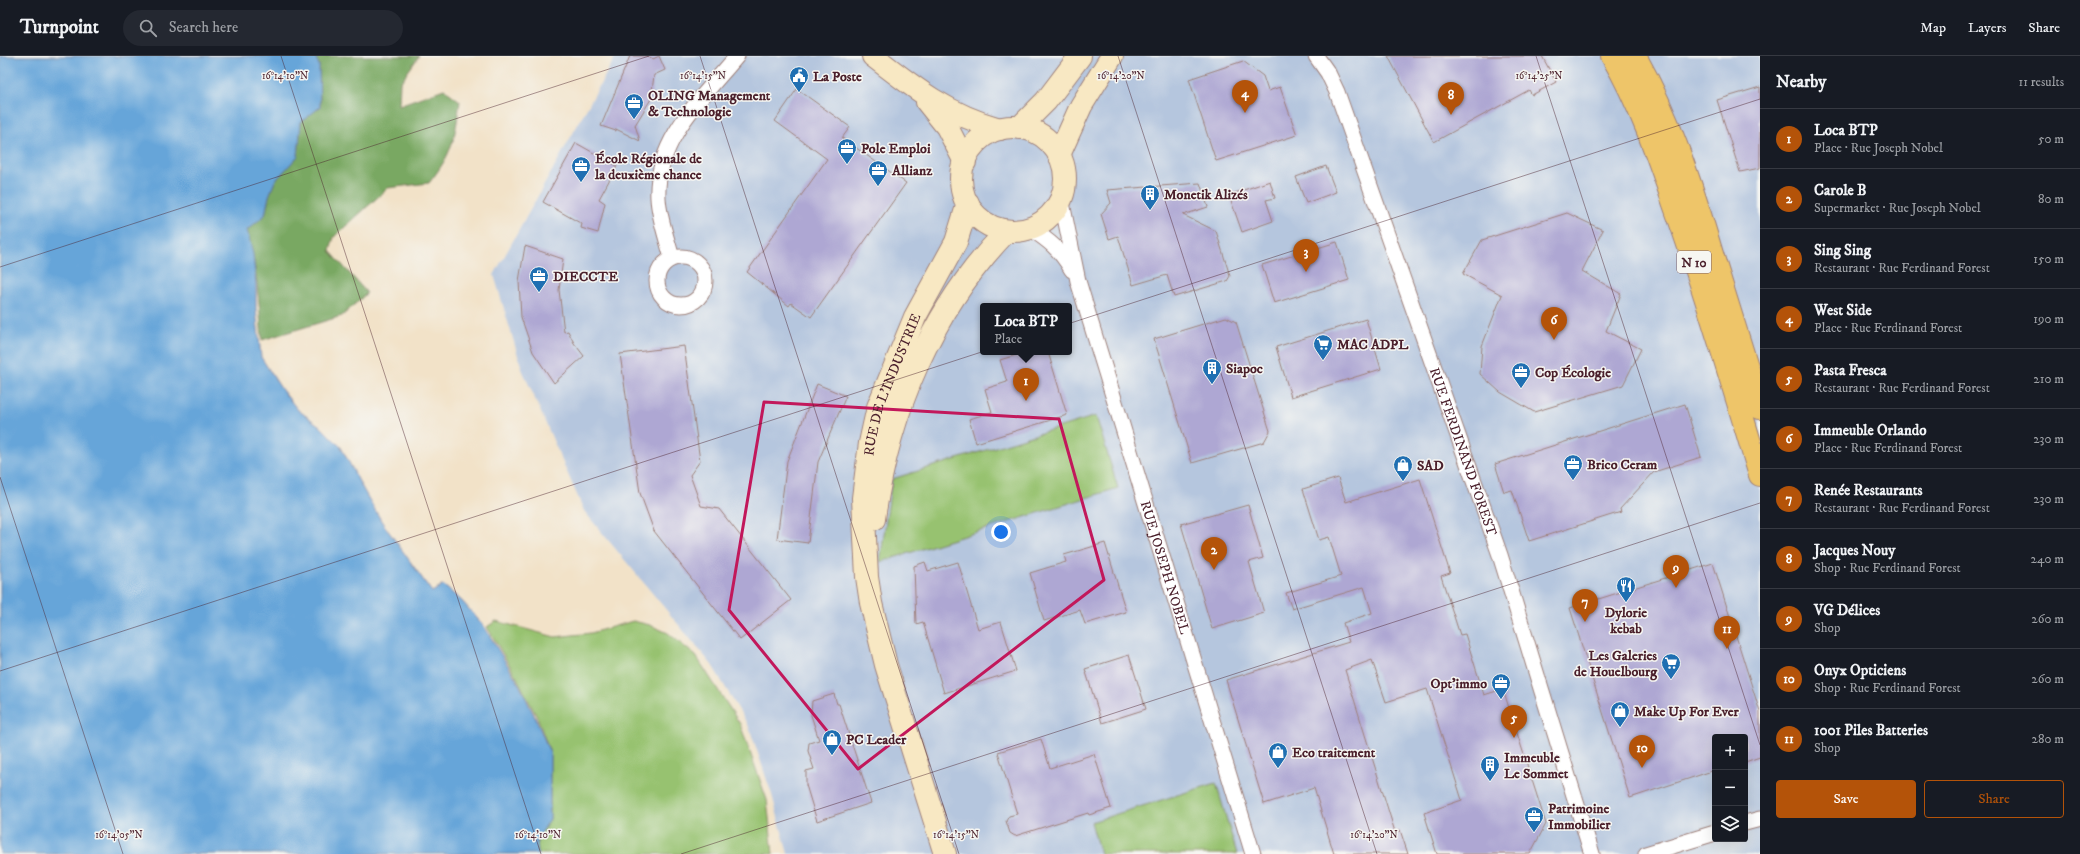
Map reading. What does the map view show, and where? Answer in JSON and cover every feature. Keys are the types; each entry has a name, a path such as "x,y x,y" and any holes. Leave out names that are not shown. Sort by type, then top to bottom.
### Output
{"main road":[{"path":"873,56 915,90 959,116 1009,128 1034,132 1044,138 1059,155 1065,178 1062,198 1055,211 1047,219 1021,231 1007,231 993,227 981,220 968,203 962,183 965,162 976,144 987,134 1009,128 1046,101 1080,56"},
{"path":"1059,155 1081,106 1112,56"},
{"name":"N 10","path":"1612,56 1641,116 1656,152 1691,252 1760,475"},
{"name":"N 10","path":"1635,56 1661,106 1684,169 1760,408"},
{"path":"915,90 947,127 965,162"},
{"name":"RUE DE L'INDUSTRIE","path":"945,854 886,665 867,578 863,498 870,442 878,407 915,317 956,242 968,203"},
{"name":"RUE DE L'INDUSTRIE","path":"867,578 877,500 891,440 903,400 934,332 961,285 1007,231"}],"street":[{"path":"672,258 658,199 662,164 677,129 738,56"},
{"name":"RUE FERDINAND FOREST","path":"1316,56 1328,74 1337,92 1500,555 1592,854"},
{"name":"RUE JOSEPH NOBEL","path":"1062,198 1078,281 1253,854"},
{"name":"RUE JOSEPH NOBEL","path":"1030,228 1062,253 1078,281"},
{"path":"1748,822 1760,819"},
{"path":"1646,854 1712,834"}],"highlighted area":[{"path":"764,402 1059,419 1104,580 858,769 729,610"}],"shaded area":[{"path":"616,56 1760,56 1760,854 788,854 772,795 749,727 712,665 584,511 522,369 494,275"}],"green space":[{"path":"315,56 419,56 400,83 399,105 444,89 460,101 456,125 452,145 448,154 429,183 388,188 334,237 330,251 367,293 342,316 262,340 259,298 247,230 265,215 269,196 275,181 298,156 301,122 320,107 319,65"},
{"path":"1096,416 1118,488 880,562 892,479"},
{"path":"496,621 555,637 591,633 633,621 650,625 668,633 696,656 740,724 767,800 773,854 538,854 537,840 550,819 550,753 538,719 517,678 487,627"},
{"path":"1216,783 1237,854 1100,854 1091,822"}],"water":[{"path":"0,56 315,56 319,65 320,107 301,122 298,156 275,181 269,196 265,215 247,230 253,254 256,284 256,309 261,357 282,390 298,410 320,426 341,447 382,522 432,592 443,585 462,601 484,626 519,684 550,753 550,819 537,840 538,854 0,854"}],"building":[{"path":"630,56 648,56 653,59 659,56 665,70 654,75 651,99 635,125 640,141 616,129 616,131 601,126"},
{"path":"1388,56 1542,56 1556,82 1532,95 1529,90 1434,142"},
{"path":"1243,61 1263,76 1268,91 1280,87 1297,135 1216,161 1189,79"},
{"path":"1760,87 1760,168 1740,172 1717,100"},
{"path":"797,89 850,127 842,138 906,183 811,317 791,303 789,306 747,272 827,159 775,121"},
{"name":"École Régionale de la deuxième chance","path":"576,143 617,166 599,199 605,203 598,233 581,228 582,224 543,202"},
{"path":"1326,166 1336,192 1306,203 1296,177"},
{"path":"1270,181 1275,198 1266,200 1273,221 1242,232 1229,195"},
{"path":"1200,183 1208,207 1183,215 1216,231 1230,276 1227,281 1174,297 1167,275 1133,285 1118,236 1109,239 1101,214 1111,203 1107,190"},
{"path":"1567,213 1603,230 1582,271 1621,294 1606,331 1641,349 1623,385 1534,412 1500,392 1480,374 1482,346 1502,295 1463,274 1482,240"},
{"path":"1337,242 1349,280 1274,303 1262,265"},
{"name":"DIECCTE","path":"525,246 563,259 559,290 564,332 568,331 574,343 584,356 554,383 533,352 521,317 519,281"},
{"name":"Siapoc","path":"1226,317 1236,322 1270,431 1264,442 1192,463 1154,339"},
{"path":"1366,319 1381,369 1291,397 1276,347"},
{"path":"684,346 700,461 690,475 701,506 719,509 791,600 740,640 654,531 640,493 620,354"},
{"path":"1016,355 1049,355 1067,415 976,443 969,419 992,412 985,389 1007,382 1000,360"},
{"path":"817,384 846,396 818,462 808,543 777,539 787,461"},
{"name":"Brico Ceram","path":"1685,404 1701,457 1654,472 1620,509 1621,512 1529,541 1512,490 1504,492 1495,464"},
{"path":"1338,478 1346,502 1420,479 1450,573 1441,576 1460,635 1465,634 1484,695 1503,689 1546,824 1530,854 1437,854 1424,813 1462,800 1427,689 1386,702 1372,660 1345,670 1395,832 1400,830 1408,854 1334,854 1314,788 1264,804 1226,680 1349,642 1343,623 1372,613 1364,587 1292,609 1286,593 1341,576 1329,537 1319,540 1303,489"},
{"path":"1248,505 1263,558 1249,562 1264,613 1212,629 1181,524"},
{"path":"1105,543 1126,612 1085,624 1080,610 1044,621 1030,573 1066,562 1064,555"},
{"path":"925,562 928,571 958,562 978,629 1001,622 1016,671 944,693 923,622 916,624 914,566"},
{"name":"Les Galeries de Houelbourg","path":"1713,563 1760,712 1760,757 1748,761 1748,734 1712,734 1712,771 1630,798 1570,608"},
{"path":"1129,655 1146,709 1102,723 1085,669"},
{"name":"PC Leader","path":"834,694 837,704 839,704 871,803 817,821 806,785 806,771 814,769 808,751 809,743 819,740 811,715 812,701"},
{"path":"1041,739 1050,768 1094,754 1111,808 1089,815 1088,813 1015,836 1010,833 1006,821 1009,816 1017,814 998,752"}],"place":[{"name":"La Poste","path":"799,93"},
{"name":"West Side","path":"1245,113"},
{"name":"Jacques Nouy","path":"1451,115"},
{"name":"OLING Management & Technologie","path":"634,120"},
{"name":"Pole Emploi","path":"847,165"},
{"name":"École Régionale de la deuxième chance","path":"581,183"},
{"name":"Allianz","path":"878,187"},
{"name":"Monetik Alizés","path":"1150,211"},
{"name":"Sing Sing","path":"1306,272"},
{"name":"DIECCTE","path":"539,293"},
{"name":"Immeuble Orlando","path":"1554,340"},
{"name":"MAC ADPL","path":"1323,361"},
{"name":"Siapoc","path":"1212,385"},
{"name":"Cop Écologie","path":"1521,389"},
{"name":"Loca BTP","path":"1026,401"},
{"name":"Brico Ceram","path":"1573,481"},
{"name":"SAD","path":"1403,482"},
{"name":"Carole B","path":"1214,570"},
{"name":"VG Délices","path":"1676,588"},
{"name":"Dylorie kebab","path":"1626,603"},
{"name":"Renée Restaurants","path":"1585,622"},
{"name":"1001 Piles Batteries","path":"1727,649"},
{"name":"Les Galeries de Houelbourg","path":"1671,680"},
{"name":"Opt'immo","path":"1501,700"},
{"name":"Make Up For Ever","path":"1620,728"},
{"name":"Pasta Fresca","path":"1514,738"},
{"name":"PC Leader","path":"832,756"},
{"name":"Onyx Opticiens","path":"1642,768"},
{"name":"Eco traitement","path":"1278,769"},
{"name":"Immeuble Le Sommet","path":"1490,782"},
{"name":"Patrimoine Immobilier","path":"1534,833"}]}
